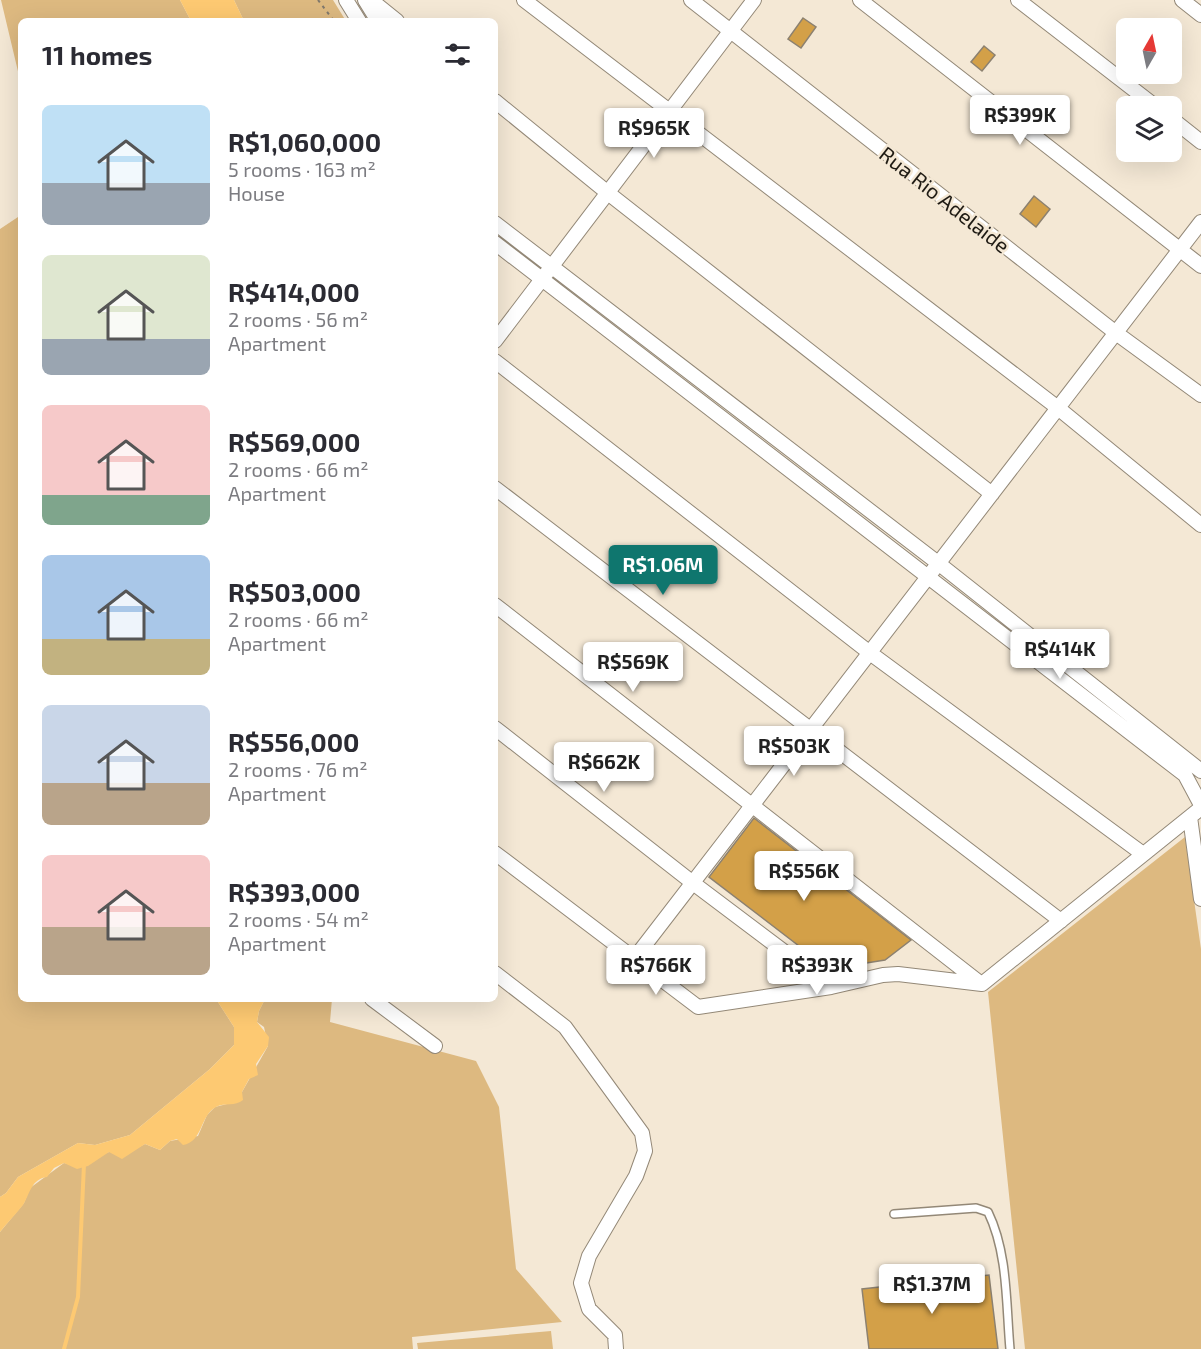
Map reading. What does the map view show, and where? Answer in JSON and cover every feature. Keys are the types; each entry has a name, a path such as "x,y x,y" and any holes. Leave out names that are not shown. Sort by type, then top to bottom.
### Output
{"street":[{"path":"346,0 357,18"},
{"path":"365,0 376,18"},
{"path":"371,0 393,18"},
{"path":"524,0 1058,408 1201,525"},
{"name":"Rua Rio Adelaide","path":"691,0 1116,333 1201,395"},
{"path":"498,337 754,0"},
{"path":"860,0 1201,266"},
{"path":"1018,0 1142,96"},
{"path":"1182,0 1201,15"},
{"path":"498,103 608,193 992,494"},
{"path":"1182,127 1201,142"},
{"path":"634,959 1201,222"},
{"path":"498,225 939,563 1201,771"},
{"path":"498,245 929,575 1185,775 1201,806 982,984 898,974 883,975 831,987 698,1007 498,855"},
{"path":"498,363 870,653 1143,854"},
{"path":"498,490 1061,921"},
{"path":"498,607 982,984"},
{"path":"498,730 693,883 831,987"},
{"path":"1190,817 1201,899"},
{"path":"498,975 565,1027 642,1133 645,1151 636,1176 589,1256 581,1283 589,1309 615,1335 616,1349"},
{"path":"376,1002 435,1046"}],"lane":[{"path":"894,1214 976,1208 988,1212 995,1226 1000,1251 1010,1349"}],"path":[{"path":"318,0 332,18"}],"shaded area":[{"path":"1,0 180,0 189,18 18,18 18,71"},
{"path":"180,0 234,0 243,18 189,18"},
{"path":"234,0 333,0 344,18 243,18"},
{"path":"18,217 18,1002 218,1002 234,1027 234,1045 210,1069 130,1135 95,1145 78,1143 18,1177 0,1197 0,229"},
{"path":"1185,837 1201,949 1201,1349 1025,1349 988,992"},
{"path":"218,1002 264,1002 257,1022 269,1037 268,1046 256,1064 258,1075 249,1079 242,1092 243,1100 216,1107 211,1111 190,1143 183,1145 177,1139 170,1141 160,1150 145,1144 122,1159 109,1152 88,1166 77,1169 64,1163 54,1168 47,1177 34,1184 23,1205 0,1232 0,1197 18,1177 78,1143 95,1145 130,1135 210,1069 234,1045 234,1027"},
{"path":"264,1002 332,1002 330,1022 476,1061 499,1107 516,1269 562,1322 412,1337 413,1349 0,1349 0,1232 24,1203 30,1188 64,1163 73,1165 109,1152 133,1150 145,1144 160,1150 170,1141 198,1136 207,1115 215,1107 227,1104 242,1092 268,1046 264,1027 257,1022"},
{"path":"551,1331 553,1349 418,1349 417,1343"}],"building":[{"path":"803,18 816,27 801,48 788,39"},
{"path":"984,46 995,55 982,71 971,62"},
{"path":"1034,196 1050,209 1036,227 1020,214"},
{"path":"754,818 911,940 885,960 829,969 709,877"},
{"path":"989,1275 998,1349 869,1349 862,1289"}],"waterway":[{"path":"64,1349 78,1297 84,1164"}]}
